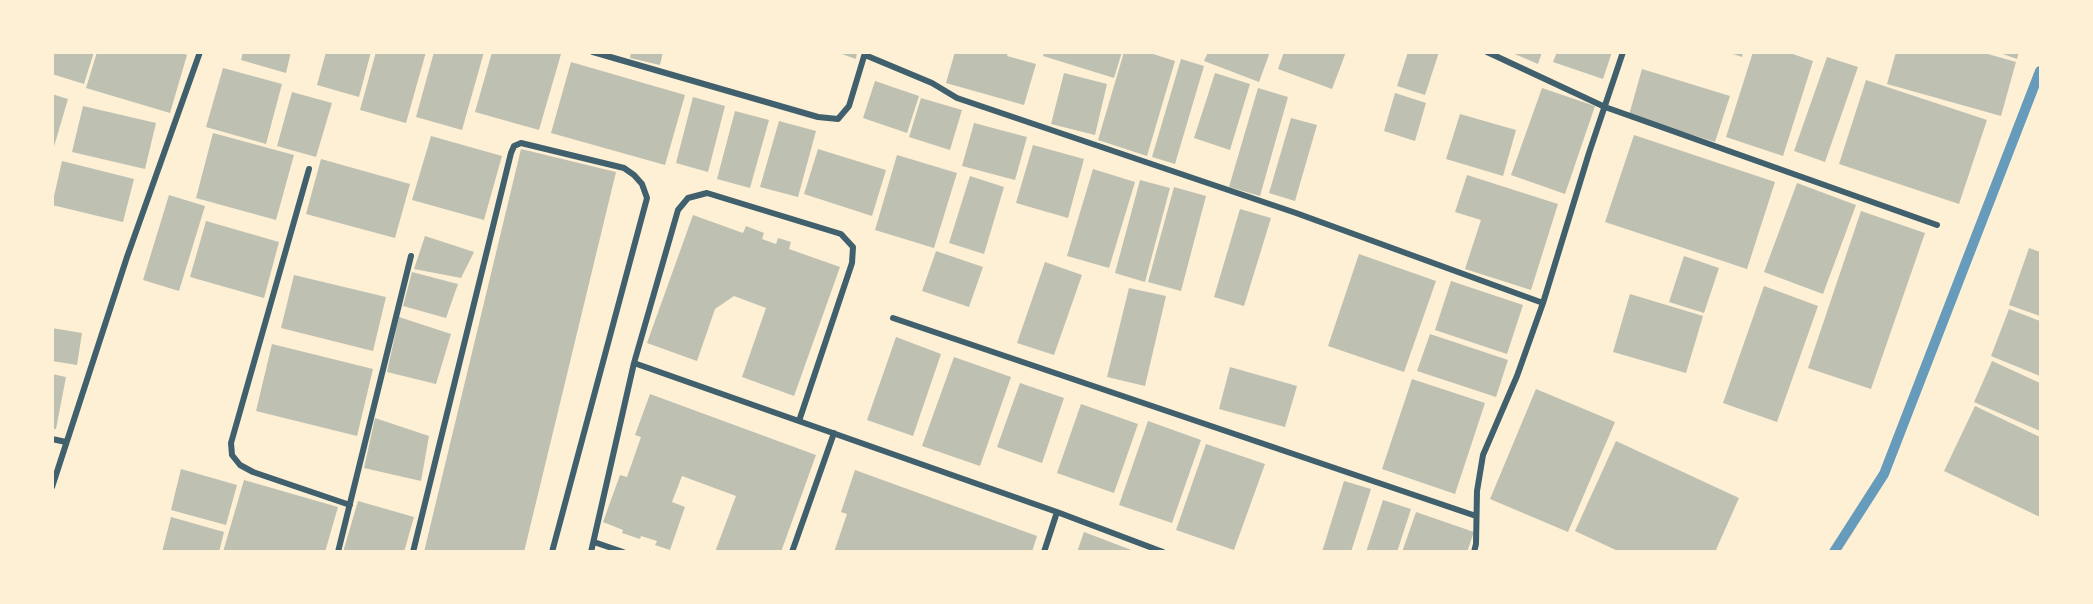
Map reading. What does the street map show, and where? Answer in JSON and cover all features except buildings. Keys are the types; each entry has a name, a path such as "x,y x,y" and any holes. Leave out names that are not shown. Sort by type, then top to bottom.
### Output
{"street":[{"path":"52,487 127,257 200,52"},
{"path":"593,52 818,117 838,119 849,106 865,54 932,83 957,98 1296,213 1543,303"},
{"path":"1487,52 1605,107 1937,225"},
{"path":"1474,552 1477,491 1483,455 1543,303 1588,153 1623,52"},
{"path":"413,552 511,153 514,146 521,143 624,168 642,184 647,198 552,552"},
{"path":"309,169 231,443 232,455 240,465 253,472 350,505"},
{"path":"591,552 634,363 678,210 688,198 707,193 841,234 853,247 852,263 800,421"},
{"path":"338,552 411,256"},
{"path":"893,318 1476,516"},
{"path":"634,363 1057,512 1163,552"},
{"path":"792,552 834,433"},
{"path":"52,440 66,442"},
{"path":"1044,552 1057,512"},
{"path":"594,542 622,552"}],"waterway":[{"path":"1834,552 1884,474 2040,71"}]}
